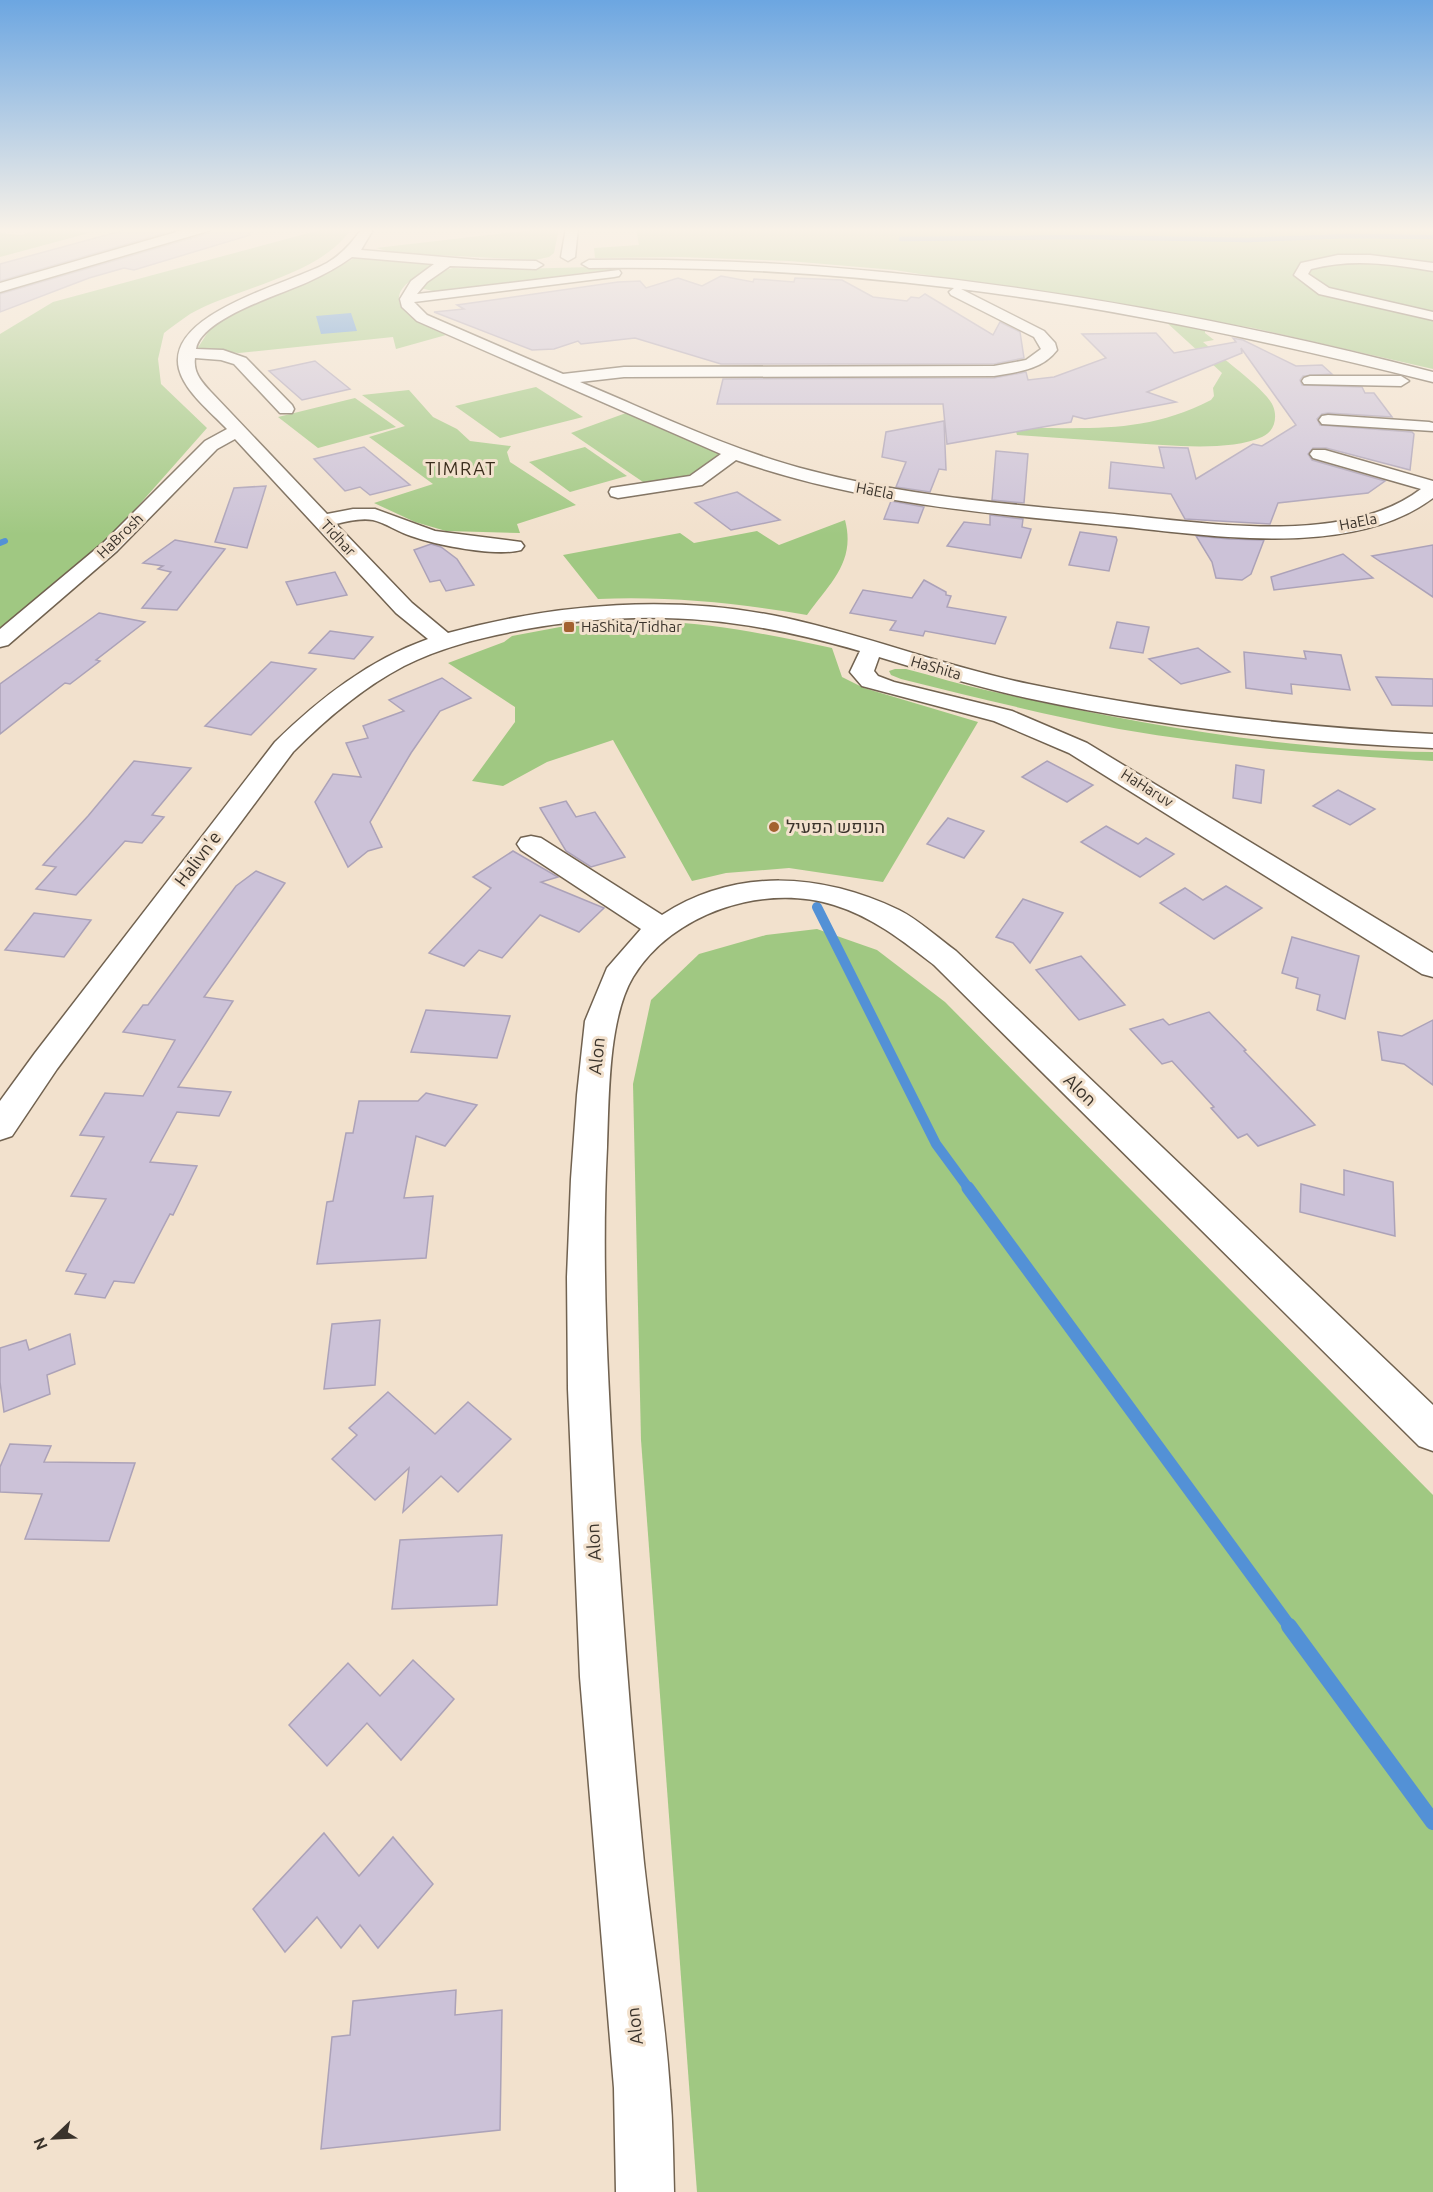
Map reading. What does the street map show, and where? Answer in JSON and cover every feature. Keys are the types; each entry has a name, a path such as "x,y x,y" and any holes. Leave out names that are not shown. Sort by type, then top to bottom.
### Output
{"street":[{"path":"202,330 189,343 185,353 223,355 240,361 286,409"},
{"name":"HaEla","path":"451,330 734,453 836,483 916,499 1004,510 1215,529 1290,531 1356,524 1391,515 1417,503 1433,488"},
{"path":"562,379 624,372 985,371 1017,368 1044,357 1049,350 1047,342 1031,330"},
{"path":"1226,330 1412,381"},
{"path":"451,350 476,341"},
{"name":"Tidhar","path":"185,353 186,367 193,381 404,608 444,641"},
{"path":"1310,381 1412,381 1433,376"},
{"path":"1420,409 1431,432"},
{"path":"1328,420 1431,432"},
{"name":"HaBrosh","path":"0,640 110,547 211,445 238,430"},
{"path":"618,492 688,483 734,453"},
{"path":"1319,454 1433,488"},
{"path":"323,521 373,514 430,535 475,543 514,546"},
{"name":"HaShita","path":"444,641 546,618 595,612 655,610 739,616 787,624 956,674 1021,690 1164,716 1312,734 1433,741"},
{"name":"Halivn'e","path":"0,1127 46,1061 284,747 319,713 364,680 406,656 444,641"},
{"name":"HaHaruv","path":"873,649 862,665 862,672 870,681 1003,716 1078,748 1433,967"},
{"path":"531,844 662,929"},
{"name":"Alon","path":"645,2192 642,2088 602,1666 593,1522 586,1277 588,1179 593,1095 601,1021 618,975 648,938 689,911 735,894 785,888 838,896 891,918 945,958 1304,1310 1433,1431"}],"green space":[{"path":"6,330 168,330 164,333 158,359 161,384 207,428 78,574 0,635 0,334"},
{"path":"209,330 436,330 446,335 396,349 393,337 239,353 197,349"},
{"path":"1175,330 1205,330 1205,333 1214,340 1203,342 1269,399 1275,415 1274,424 1266,435 1233,445 1162,445 1017,435 1015,428 1115,427 1162,419 1211,400 1214,396 1213,388 1222,373"},
{"path":"1263,330 1433,330 1433,369"},
{"path":"536,387 583,417 500,438 455,406"},
{"path":"409,390 433,417 457,429 470,441 511,446 507,452 510,462 576,505 517,524 520,533 446,531 415,522 374,503 433,484 369,437 405,426 362,395"},
{"path":"355,398 396,427 318,448 278,417"},
{"path":"626,413 724,455 680,480 646,484 571,433"},
{"path":"585,447 627,476 570,492 529,462"},
{"path":"845,520 847,548 844,560 832,582 807,615 703,601 598,599 563,555 680,533 694,543 757,531 779,545"},
{"path":"656,621 744,631 832,648 842,677 864,688 978,722 883,882 789,868 726,873 692,881 613,740 547,762 503,786 472,781 515,722 515,707 448,663 504,642 512,636 560,627"},
{"path":"906,669 979,689 1154,724 1321,747 1433,752 1433,761 1276,750 1119,729 901,679 891,675 889,671"},
{"path":"817,929 877,950 945,1002 1433,1495 1433,2192 697,2192 641,1440 633,1084 651,1000 699,954 766,935"}],"water":[{"path":"320,330 357,331 321,334"}],"building":[{"path":"481,330 985,330 993,335 996,330 1017,330 1020,332 1024,358 994,364 721,364 635,338 581,344 578,341 554,349 532,350"},
{"path":"1156,333 1174,353 1236,342 1233,338 1243,340 1296,366 1322,365 1332,374 1303,376 1300,380 1302,385 1362,387 1365,393 1374,393 1392,417 1328,413 1322,414 1317,419 1320,425 1412,432 1414,434 1410,470 1326,448 1313,448 1308,454 1312,460 1385,481 1368,493 1278,503 1270,524 1185,519 1171,494 1109,488 1111,462 1164,468 1159,447 1188,448 1196,479 1253,444 1262,446 1296,425 1241,348 1242,353 1147,392 1176,402 1085,419 1073,416 1071,422 947,444 943,404 717,404 723,379 994,378 1026,372 1028,380 1054,377 1106,358 1082,334"},
{"path":"315,361 350,389 302,400 269,371"},
{"path":"944,421 946,470 939,469 930,492 896,487 906,462 882,457 886,432"},
{"path":"364,447 410,485 370,495 360,487 345,491 314,459"},
{"path":"996,451 1028,454 1024,503 992,500"},
{"path":"266,486 247,548 215,542 234,488"},
{"path":"737,492 780,520 731,530 695,503"},
{"path":"891,501 924,507 918,523 884,519"},
{"path":"990,515 1023,519 1022,527 1031,529 1021,558 947,546 964,522 990,525"},
{"path":"1080,532 1116,537 1109,571 1069,565"},
{"path":"1196,536 1264,540 1251,574 1242,580 1216,578 1212,562"},
{"path":"175,540 225,549 177,610 142,608 171,572 158,569 163,566 143,563"},
{"path":"431,544 441,547 457,559 474,585 446,591 440,580 430,582 414,550"},
{"path":"1433,545 1433,597 1372,556"},
{"path":"1343,554 1373,578 1274,590 1271,577"},
{"path":"335,572 347,595 297,605 286,582"},
{"path":"924,580 951,596 947,607 1006,617 995,644 925,631 923,636 890,630 896,621 850,613 863,590 912,598"},
{"path":"99,613 145,622 96,660 100,661 70,684 65,683 0,734 0,684"},
{"path":"1117,622 1149,627 1143,653 1110,648"},
{"path":"330,631 373,637 354,659 309,653"},
{"path":"1198,648 1230,672 1181,684 1149,659"},
{"path":"1304,651 1341,655 1350,690 1291,684 1292,694 1246,688 1244,652 1306,659"},
{"path":"271,662 316,669 251,735 205,726"},
{"path":"1376,677 1433,679 1433,706 1392,705"},
{"path":"442,678 471,698 440,711 411,753 370,822 382,847 368,851 348,867 315,802 333,774 361,777 346,743 368,738 363,726 404,711 389,700"},
{"path":"134,761 191,768 152,815 164,817 142,843 125,841 76,895 36,889 56,867 43,865"},
{"path":"1047,761 1093,785 1067,802 1022,777"},
{"path":"1236,765 1264,770 1261,803 1233,798"},
{"path":"1338,790 1375,809 1350,825 1313,806"},
{"path":"566,801 576,817 595,812 625,857 591,867 566,851 540,808"},
{"path":"948,818 984,831 964,858 927,844"},
{"path":"1106,826 1138,844 1146,838 1174,854 1140,877 1081,842"},
{"path":"513,851 558,877 541,882 604,908 579,932 540,915 502,958 479,950 464,966 429,953 491,888 473,877"},
{"path":"256,871 285,883 204,997 233,1001 178,1087 231,1092 219,1116 177,1112 150,1162 197,1166 173,1215 170,1214 134,1283 114,1281 105,1298 75,1294 86,1274 66,1271 106,1199 71,1196 104,1137 80,1135 105,1093 143,1096 175,1040 123,1032 143,1005 148,1005 236,886"},
{"path":"1226,886 1262,908 1214,939 1160,903 1185,888 1203,900"},
{"path":"1023,899 1063,913 1030,963 1013,943 996,937"},
{"path":"34,913 91,920 64,957 5,950"},
{"path":"1292,937 1359,956 1345,1019 1317,1010 1320,995 1296,988 1298,978 1282,973"},
{"path":"1081,956 1125,1005 1079,1020 1036,970"},
{"path":"426,1010 510,1016 497,1058 411,1052"},
{"path":"1209,1012 1315,1125 1258,1146 1247,1134 1238,1138 1211,1108 1214,1107 1172,1061 1162,1064 1130,1029 1163,1019 1169,1025"},
{"path":"1433,1020 1433,1085 1404,1064 1382,1060 1378,1032 1402,1036"},
{"path":"426,1093 477,1105 445,1146 416,1136 404,1198 433,1196 426,1258 317,1264 327,1202 333,1201 346,1133 353,1133 359,1101 418,1101"},
{"path":"1344,1170 1393,1182 1395,1236 1300,1212 1301,1184 1344,1195"},
{"path":"380,1320 375,1385 324,1389 332,1324"},
{"path":"70,1334 75,1364 47,1375 50,1394 4,1412 0,1382 0,1348 26,1340 29,1350"},
{"path":"388,1392 435,1434 468,1402 511,1439 458,1492 441,1476 403,1512 409,1468 375,1500 332,1459 357,1435 349,1428"},
{"path":"10,1444 51,1446 44,1462 135,1463 109,1541 25,1539 42,1494 0,1492 0,1467"},
{"path":"502,1535 497,1605 392,1609 400,1540"},
{"path":"413,1660 454,1699 401,1760 367,1723 327,1766 289,1725 348,1663 380,1696"},
{"path":"324,1833 359,1876 393,1837 433,1884 378,1948 360,1925 341,1948 317,1917 285,1952 253,1909"},
{"path":"456,1990 455,2015 502,2010 500,2130 321,2149 332,2037 350,2035 353,2001"}],"waterway":[{"path":"0,543 5,541"},
{"path":"817,907 936,1144 969,1189"},
{"path":"968,1188 1290,1627"},
{"path":"1289,1626 1433,1822"}],"place":[{"name":"HaShita/Tidhar","path":"569,627"},
{"name":"הנופש הפעיל","path":"774,827"}],"district":[{"name":"TIMRAT","path":"461,469"}]}
